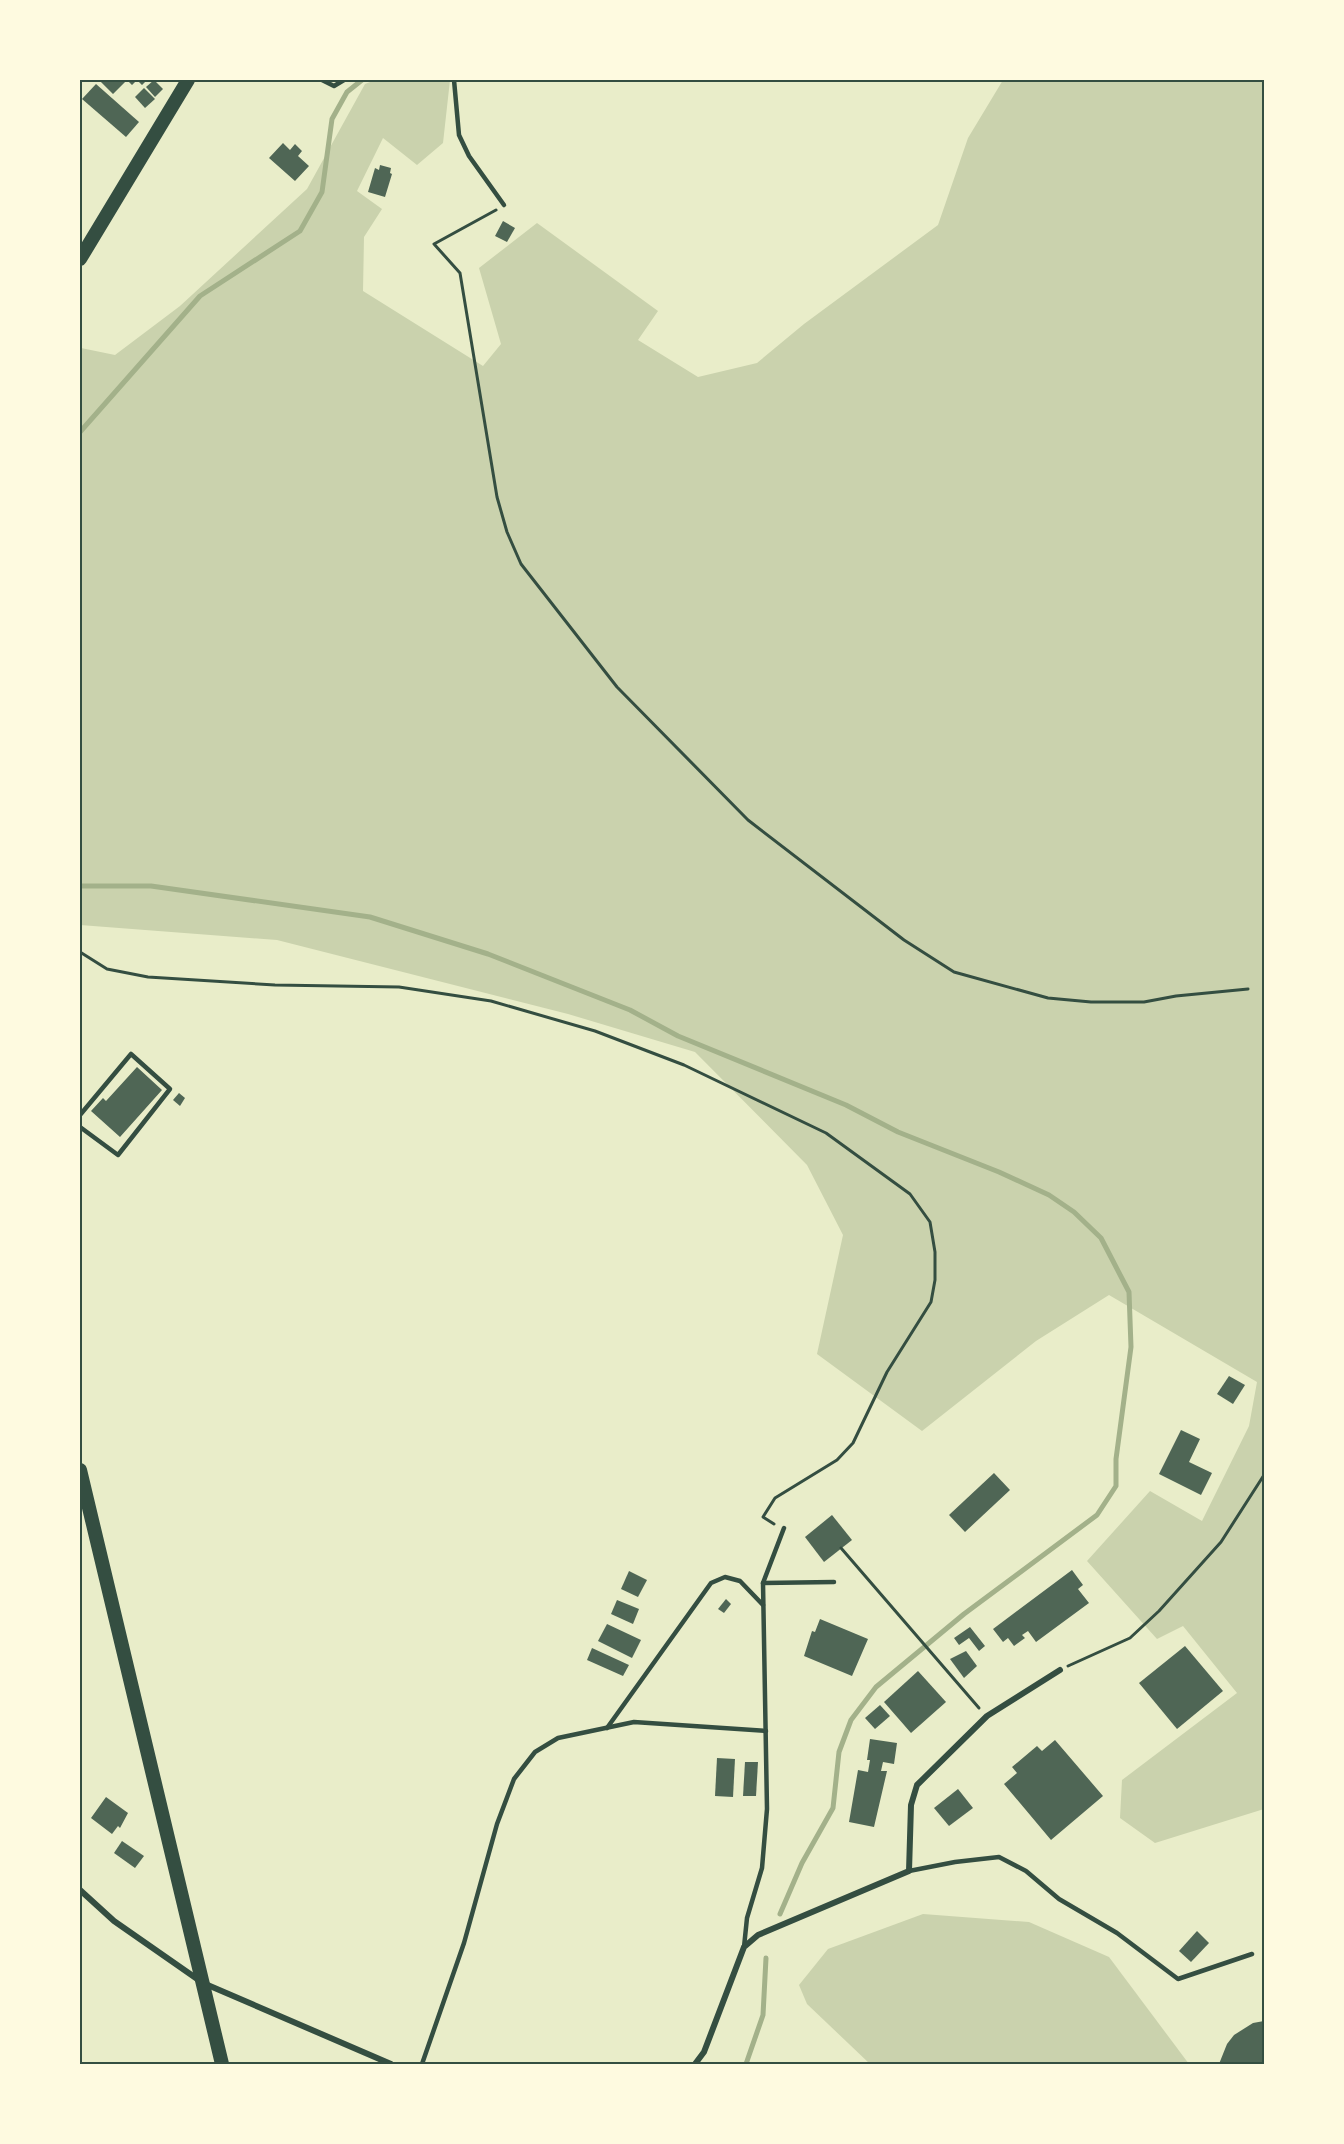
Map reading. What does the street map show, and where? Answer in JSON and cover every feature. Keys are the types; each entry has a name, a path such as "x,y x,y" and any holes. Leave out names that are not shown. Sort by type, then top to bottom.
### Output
{"main road":[{"path":"80,259 188,80"},
{"path":"80,1470 222,2064"}],"street":[{"path":"695,2064 704,2052 744,1947 758,1935 909,1871 911,1805 917,1785 987,1716 1060,1670"},
{"path":"80,1890 114,1921 203,1983 390,2064"}],"lane":[{"path":"322,80 334,86 344,80"},
{"path":"454,80 459,135 469,156 504,206"},
{"path":"80,1115 131,1054 170,1089 118,1155 80,1127"},
{"path":"744,1947 747,1918 762,1868 767,1809 763,1583 784,1528"},
{"path":"607,1728 711,1583 725,1577 740,1581 763,1605"},
{"path":"763,1583 834,1582"},
{"path":"422,2064 464,1943 497,1824 514,1779 535,1752 558,1738 634,1722 766,1731"},
{"path":"909,1871 955,1862 999,1857 1026,1871 1059,1899 1117,1933 1178,1979 1252,1954"}],"path":[{"path":"504,206 434,244 460,273 498,497 507,532 521,564 617,687 748,820 904,940 954,972 1048,998 1091,1002 1144,1002 1176,996 1248,989"},
{"path":"80,952 106,969 148,977 275,985 399,987 492,1001 595,1031 684,1065 826,1133 910,1194 930,1222 935,1252 935,1280 931,1302 887,1372 853,1443 837,1460 775,1498 763,1517 784,1528"},
{"path":"1060,1670 1130,1638 1159,1611 1221,1542 1264,1475"},
{"path":"841,1548 987,1716"}],"green space":[{"path":"375,80 450,80 443,143 417,165 383,138 357,191 382,209 364,237 363,291 483,366 501,344 479,268 537,223 658,311 638,340 698,377 757,363 804,324 938,225 968,138 1003,80 1264,80 1264,1809 1155,1843 1120,1818 1122,1780 1237,1693 1183,1626 1157,1639 1087,1561 1150,1491 1202,1521 1249,1426 1257,1382 1109,1295 1036,1341 922,1431 817,1354 843,1235 807,1165 695,1052 568,1014 277,940 80,925 81,348 115,355 180,306 307,189 365,84"},
{"path":"923,1914 1029,1922 1109,1957 1189,2064 870,2064 807,2004 799,1985 828,1949"}],"building":[{"path":"99,80 127,80 113,94"},
{"path":"127,80 137,80 132,85"},
{"path":"137,80 147,80 142,85"},
{"path":"154,80 163,89 155,97 146,87"},
{"path":"96,84 139,122 126,137 82,99"},
{"path":"144,88 155,99 145,108 135,97"},
{"path":"283,143 290,150 295,144 302,151 298,156 309,166 295,181 269,158"},
{"path":"380,165 391,168 390,173 392,174 385,197 368,192 375,168 379,170"},
{"path":"503,221 515,228 507,242 495,236"},
{"path":"137,1067 162,1090 120,1137 91,1111 103,1098 106,1101"},
{"path":"179,1093 185,1098 180,1106 173,1100"},
{"path":"1229,1376 1245,1385 1233,1404 1217,1394"},
{"path":"1181,1430 1200,1439 1189,1462 1212,1473 1201,1495 1159,1474"},
{"path":"994,1473 1010,1490 965,1532 949,1515"},
{"path":"832,1515 852,1540 824,1562 805,1537"},
{"path":"1072,1570 1083,1585 1078,1589 1089,1603 1036,1642 1028,1631 1022,1635 1025,1638 1014,1646 1008,1638 1003,1642 993,1629"},
{"path":"629,1571 647,1580 638,1597 621,1589"},
{"path":"726,1599 731,1604 724,1613 718,1609"},
{"path":"617,1600 639,1609 633,1624 611,1614"},
{"path":"820,1619 868,1639 852,1676 804,1656 812,1631 815,1632"},
{"path":"607,1624 641,1640 632,1658 598,1641"},
{"path":"970,1627 985,1646 979,1651 969,1638 959,1645 954,1638"},
{"path":"1185,1646 1223,1691 1177,1729 1139,1683"},
{"path":"592,1648 629,1665 623,1676 587,1660"},
{"path":"966,1651 977,1666 964,1678 950,1659"},
{"path":"918,1671 946,1702 911,1733 884,1702"},
{"path":"880,1705 890,1716 875,1729 865,1718"},
{"path":"870,1739 897,1743 894,1764 883,1762 881,1771 887,1771 874,1827 849,1822 858,1770 868,1772"},
{"path":"1055,1740 1103,1796 1051,1840 1004,1784 1017,1773 1012,1767 1037,1746 1042,1751"},
{"path":"717,1758 735,1759 733,1797 715,1796"},
{"path":"745,1762 758,1762 756,1796 743,1796"},
{"path":"958,1789 973,1808 949,1826 934,1808"},
{"path":"106,1797 128,1813 120,1828 118,1826 112,1834 91,1818"},
{"path":"122,1841 144,1856 135,1868 114,1853"},
{"path":"1197,1931 1209,1943 1191,1962 1179,1951"},
{"path":"1264,2021 1264,2064 1219,2064 1227,2044 1234,2035 1253,2023"}],"waterway":[{"path":"80,432 200,296 300,231 322,192 332,119 347,92 362,80"},
{"path":"80,886 151,886 370,917 488,954 630,1010 678,1036 846,1105 898,1132 999,1172 1049,1195 1074,1212 1101,1238 1129,1292 1131,1347 1116,1459 1116,1486 1097,1515 964,1614 876,1687 851,1720 839,1752 833,1808 802,1863 780,1914"},
{"path":"746,2064 763,2015 766,1958"}]}
